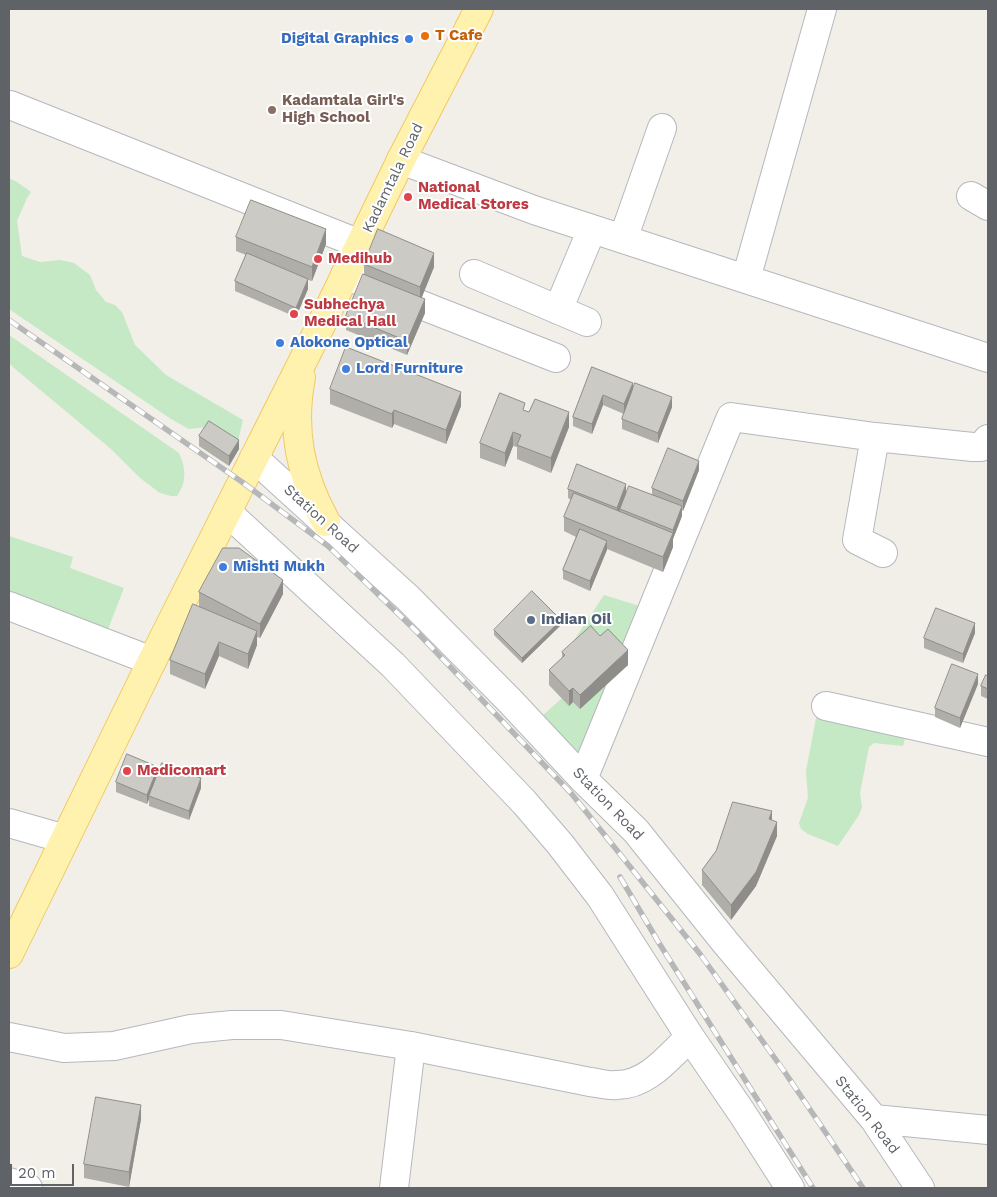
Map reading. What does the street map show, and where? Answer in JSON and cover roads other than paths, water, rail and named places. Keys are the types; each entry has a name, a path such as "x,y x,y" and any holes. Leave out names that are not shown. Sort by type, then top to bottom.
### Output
{"main road":[{"name":"Kadamtala Road","path":"9,954 401,160 479,9"},
{"path":"321,325 310,347 303,371 298,395 297,420 298,444 302,465 310,491 326,522"}],"street":[{"path":"746,279 822,9"},
{"path":"10,106 360,244"},
{"path":"623,239 662,128"},
{"path":"401,160 534,210 988,358"},
{"path":"558,310 592,229"},
{"path":"474,274 587,322"},
{"path":"345,275 556,358"},
{"path":"583,778 731,417 875,437 973,447 981,447 988,439"},
{"path":"875,437 857,540 883,553"},
{"name":"Station Road","path":"248,470 326,522 408,598 636,831 731,949 874,1119 920,1188"},
{"path":"227,512 394,665 524,802 560,844 600,896 790,1188"},
{"path":"9,606 152,661"},
{"path":"826,706 988,742"},
{"path":"9,823 65,839"},
{"path":"9,1037 64,1048 114,1046 191,1029 281,1025 411,1046 617,1086 632,1084 645,1078 690,1037"},
{"path":"394,1188 411,1046"},
{"path":"874,1119 988,1130"},
{"path":"9,1182 28,1188"}],"railway":[{"path":"9,320 242,482 328,546 415,630 571,793 700,954 784,1071 863,1188"},
{"path":"620,877 659,943 813,1188"}],"place":[{"name":"T Cafe","path":"425,36"},
{"name":"Digital Graphics","path":"409,39"},
{"name":"Kadamtala Girl's High School","path":"272,110"},
{"name":"National Medical Stores","path":"408,197"},
{"name":"Medihub","path":"318,259"},
{"name":"Subhechya Medical Hall","path":"294,314"},
{"name":"Alokone Optical","path":"280,343"},
{"name":"Lord Furniture","path":"346,369"},
{"name":"Mishti Mukh","path":"223,567"},
{"name":"Indian Oil","path":"531,620"},
{"name":"Medicomart","path":"127,771"}]}
